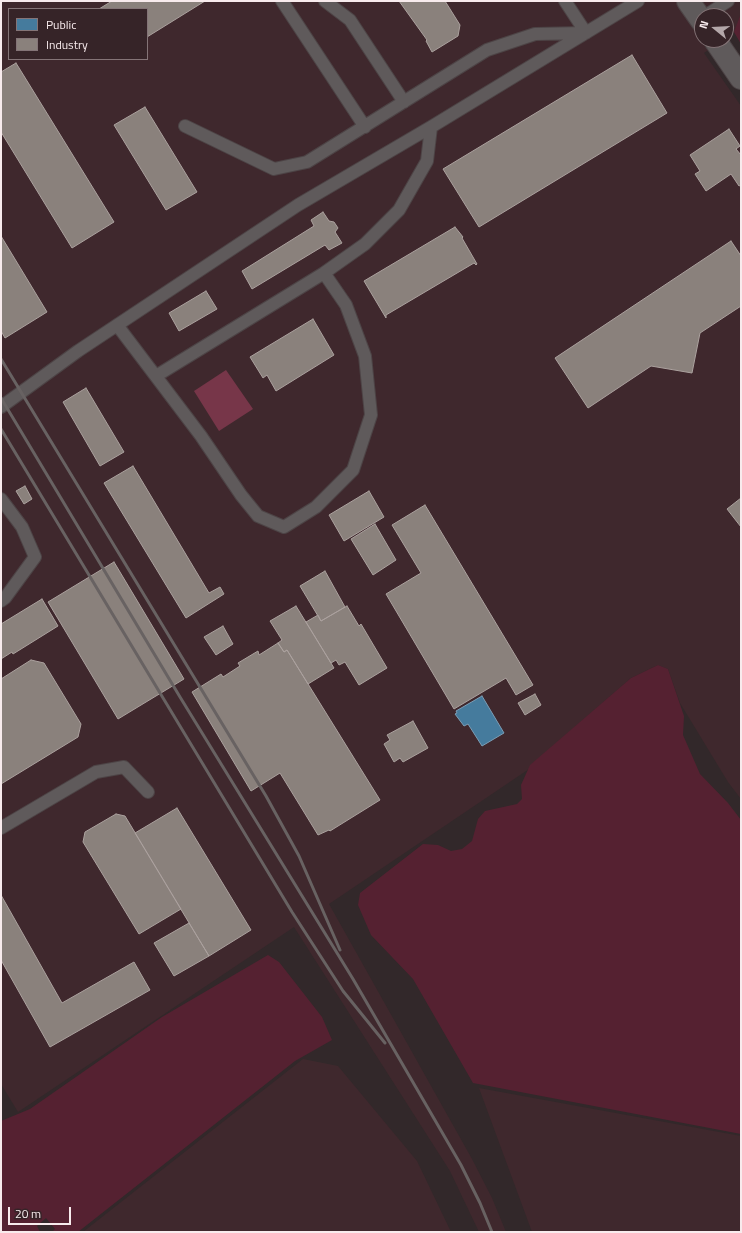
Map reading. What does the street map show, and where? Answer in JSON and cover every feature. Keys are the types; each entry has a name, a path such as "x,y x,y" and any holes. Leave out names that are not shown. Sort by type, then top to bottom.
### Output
{"street":[{"path":"720,48 741,78"}],"lane":[{"path":"282,1 365,126"},
{"path":"325,1 350,20 404,102"},
{"path":"565,1 586,33"},
{"path":"1,407 117,325 298,205 431,127 638,1"},
{"path":"718,8 728,1"},
{"path":"185,126 274,169 307,162 487,50 535,34 586,33"},
{"path":"156,376 324,273 365,244 399,210 427,160 431,127"},
{"path":"117,325 201,436 241,495 258,516 284,527 316,507 353,470 371,415 365,356 346,305 324,273"},
{"path":"1,500 22,527 34,557 5,598 1,601"},
{"path":"1,828 96,772 124,767 148,792"}],"shaded area":[{"path":"1,1 741,1 741,13 734,32 734,8 694,8 694,48 711,48 704,53 741,106 741,799 728,782 680,703 668,669 658,665 631,678 531,765 529,769 329,904 472,1159 492,1198 506,1232 479,1232 450,1171 294,927 18,1112 1,1084"},
{"path":"741,13 741,44 734,32"},
{"path":"226,370 253,409 219,431 194,391"},
{"path":"658,665 668,669 684,716 683,735 700,774 728,803 741,820 741,1134 473,1083 413,979 371,935 358,905 360,893 423,844 438,845 451,851 462,849 472,841 478,819 485,811 517,804 522,799 521,785 530,765 631,678"},
{"path":"268,955 279,962 322,1017 332,1040 295,1061 78,1232 52,1232 55,1229 46,1218 37,1226 40,1232 1,1232 1,1121 30,1109 162,1017"},
{"path":"303,1059 338,1066 417,1161 451,1232 83,1232"},
{"path":"479,1088 741,1136 741,1232 532,1232"}],"building: Public":[{"path":"482,696 504,733 482,746 468,724 464,726 455,714 457,713 456,711"}],"building: Industry":[{"path":"112,1 205,1 148,36 148,8 101,8"},
{"path":"399,1 445,1 460,25 458,36 432,52 426,41 427,40"},
{"path":"632,55 667,113 479,227 443,169"},
{"path":"16,63 114,222 72,248 1,132 1,72"},
{"path":"145,107 197,192 166,210 114,125"},
{"path":"729,129 740,146 736,149 741,155 741,185 739,186 731,174 706,191 695,174 700,171 690,155"},
{"path":"323,212 329,221 334,222 338,228 335,232 342,243 329,250 325,245 252,289 242,271 314,226 311,220"},
{"path":"455,227 463,237 462,238 477,264 476,265 474,263 386,315 386,318 364,281"},
{"path":"1,236 47,312 5,338 1,331"},
{"path":"731,241 741,256 741,306 700,333 692,373 651,366 588,408 555,358"},
{"path":"206,291 217,309 179,331 169,313"},
{"path":"313,319 334,355 276,391 267,375 263,378 250,357"},
{"path":"86,388 124,452 100,466 63,402"},
{"path":"133,466 209,593 220,587 224,594 186,618 104,483"},
{"path":"25,486 32,499 24,504 16,491"},
{"path":"369,491 384,517 344,541 329,515"},
{"path":"741,498 741,527 727,509"},
{"path":"425,505 533,685 516,695 506,678 454,709 386,594 421,573 392,525"},
{"path":"375,524 396,560 373,575 351,539"},
{"path":"114,562 184,679 118,719 48,602"},
{"path":"325,571 345,607 321,621 300,586"},
{"path":"42,599 58,626 13,654 12,652 1,659 1,624"},
{"path":"296,606 334,668 308,684 287,650 284,652 278,643 282,640 270,621"},
{"path":"347,606 359,626 361,624 387,668 359,685 345,662 339,665 336,660 331,663 306,622 318,615 321,621"},
{"path":"223,626 233,644 216,655 204,637"},
{"path":"278,643 284,652 287,650 380,800 330,831 329,830 318,835 280,773 251,791 192,692 221,674 223,677 240,666 238,663 258,651 259,655"},
{"path":"31,660 44,663 81,724 78,737 1,784 1,679"},
{"path":"535,694 541,705 525,715 518,703"},
{"path":"413,721 428,748 403,762 400,758 394,762 384,744 390,740 387,735"},
{"path":"177,808 251,930 209,956 135,833"},
{"path":"116,814 125,816 181,909 139,934 83,842 85,832"},
{"path":"1,895 62,1003 134,962 150,990 50,1047 1,960"},
{"path":"189,923 209,956 174,976 154,943"}],"railway":[{"path":"1,359 266,796 299,856 340,950"},
{"path":"1,398 180,697 353,979 461,1165 480,1203 492,1232"},
{"path":"1,429 292,912 343,991 385,1043"}]}
